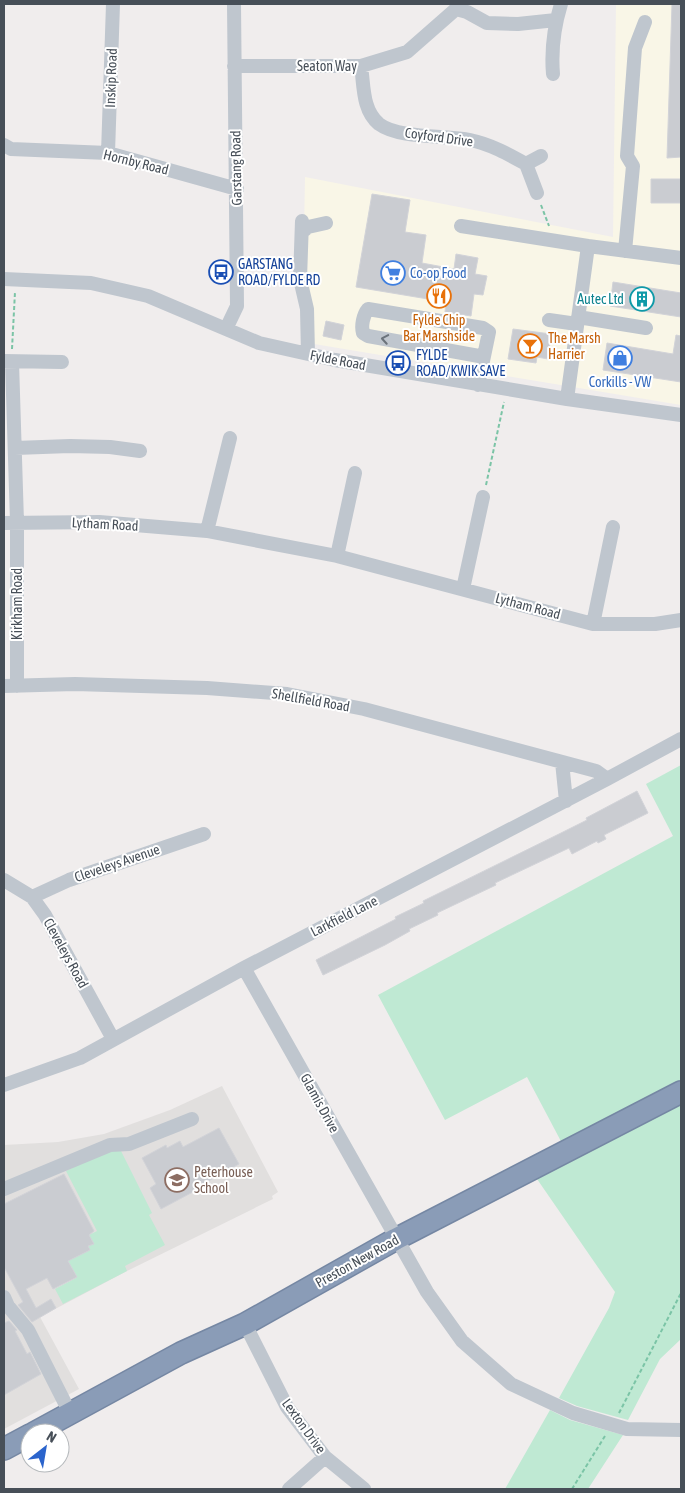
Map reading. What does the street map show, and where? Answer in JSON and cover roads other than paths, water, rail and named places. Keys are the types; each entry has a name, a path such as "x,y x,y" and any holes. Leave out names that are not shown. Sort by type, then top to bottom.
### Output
{"highway":[{"name":"Preston New Road","path":"53,1423 182,1353 245,1324 396,1239 681,1092"},
{"path":"4,1449 20,1440"}],"street":[{"name":"Inskip Road","path":"108,153 114,4"},
{"name":"Garstang Road","path":"226,329 237,306 234,4"},
{"path":"553,74 552,56 556,20 561,4"},
{"name":"Seaton Way","path":"234,66 362,66 407,52 456,7"},
{"path":"456,7 487,23 518,24 556,20"},
{"path":"625,251 633,166 627,156 634,56 635,48 646,22"},
{"name":"Coyford Drive","path":"362,66 366,104 379,123 390,130 469,140 499,149 526,164"},
{"name":"Hornby Road","path":"4,145 11,149 108,153 237,189"},
{"path":"537,193 526,164 541,156"},
{"path":"308,354 307,309 300,279 302,226 308,227 326,223"},
{"path":"461,226 588,246 681,258"},
{"path":"567,399 588,246"},
{"name":"Fylde Road","path":"10,279 91,283 148,296 258,343 308,354 507,390 681,415"},
{"path":"478,385 483,361 489,332 483,328 368,309 365,313 362,329 363,333 368,336 479,356 483,361"},
{"path":"549,320 578,320 646,328"},
{"path":"8,362 62,362"},
{"name":"Kirkham Road","path":"8,362 15,448 11,523 10,686"},
{"path":"207,531 230,438"},
{"path":"15,448 70,446 110,447 140,451"},
{"path":"337,556 355,473"},
{"path":"463,589 483,497"},
{"name":"Lytham Road","path":"11,523 99,522 207,531 337,556 593,624 655,624 681,620"},
{"path":"593,624 613,526"},
{"name":"Shellfield Road","path":"10,686 75,684 207,688 287,694 364,709 596,771 608,779"},
{"name":"Larkfield Lane","path":"4,1085 80,1058 244,968 608,779 681,739"},
{"path":"562,762 566,801"},
{"name":"Cleveleys Avenue","path":"32,897 69,880 204,834"},
{"name":"Cleveleys Road","path":"4,880 32,897 45,915 61,941 113,1039"},
{"name":"Glamis Drive","path":"244,968 396,1239 427,1292 462,1341 512,1384 573,1413 627,1429 681,1430"},
{"path":"4,1189 110,1145 129,1144 192,1118"},
{"path":"4,1297 8,1306 28,1330 70,1414"},
{"name":"Lexton Drive","path":"245,1324 287,1407 325,1457 364,1489"},
{"path":"289,1489 325,1457"}],"place":[{"name":"GARSTANG ROAD/FYLDE RD","path":"221,272"},
{"name":"Co-op Food","path":"393,273"},
{"name":"Fylde Chip Bar Marshside","path":"439,296"},
{"name":"Autec Ltd","path":"642,299"},
{"name":"The Marsh Harrier","path":"530,346"},
{"name":"Corkills - VW","path":"620,358"},
{"name":"FYLDE ROAD/KWIK SAVE","path":"398,363"},
{"name":"Peterhouse School","path":"177,1180"}]}
